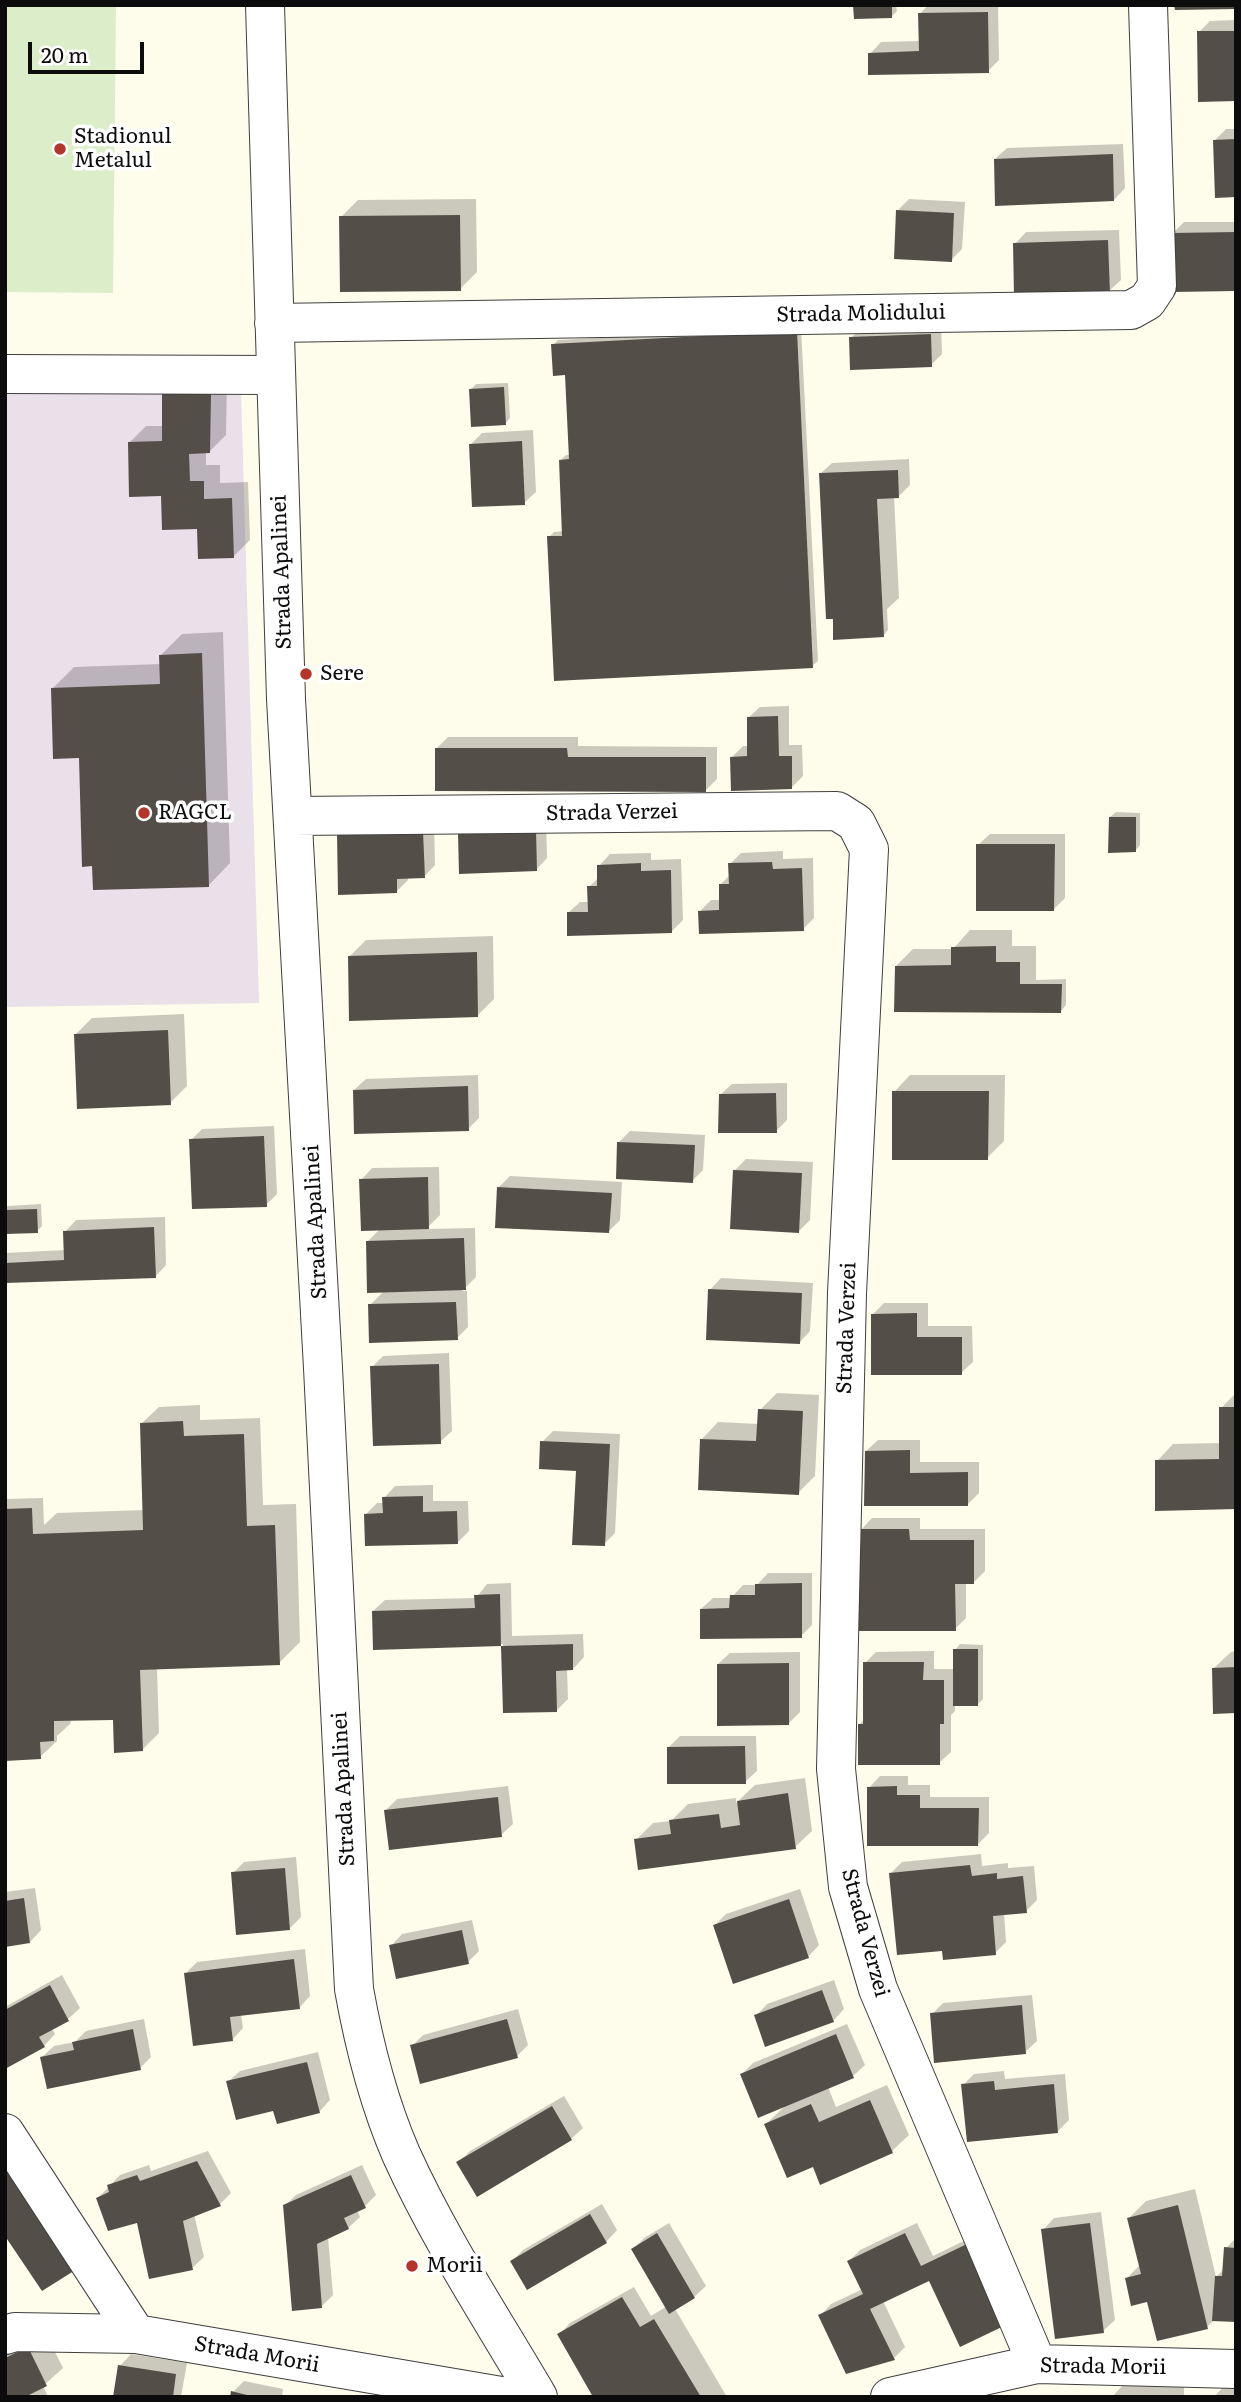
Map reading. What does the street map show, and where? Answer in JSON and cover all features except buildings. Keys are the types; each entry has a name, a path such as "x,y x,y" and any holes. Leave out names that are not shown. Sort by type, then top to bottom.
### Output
{"street":[{"name":"Strada Apalinei","path":"265,5 286,699 354,1989 365,2051 401,2153 448,2244 538,2397"},
{"name":"Strada Molidului","path":"274,323 1131,310 1147,301 1157,286 1148,5"},
{"path":"5,374 275,375"},
{"name":"Strada Verzei","path":"294,816 836,811 856,823 869,849 847,1293 836,1769 848,1887 878,1989 1037,2364"},
{"path":"5,2133 136,2334"},
{"name":"Strada Morii","path":"5,2335 15,2332 136,2334 507,2397"},
{"name":"Strada Morii","path":"890,2397 1037,2364 1236,2369"}],"shaded area":[{"path":"241,392 259,1003 5,1007 5,394"}],"green space":[{"name":"Stadionul Metalul","path":"5,5 116,5 113,293 5,292"}],"place":[{"name":"Stadionul Metalul","path":"60,149"},
{"name":"Sere","path":"306,674"},
{"name":"RAGCL","path":"144,813"},
{"name":"Morii","path":"412,2266"}]}
